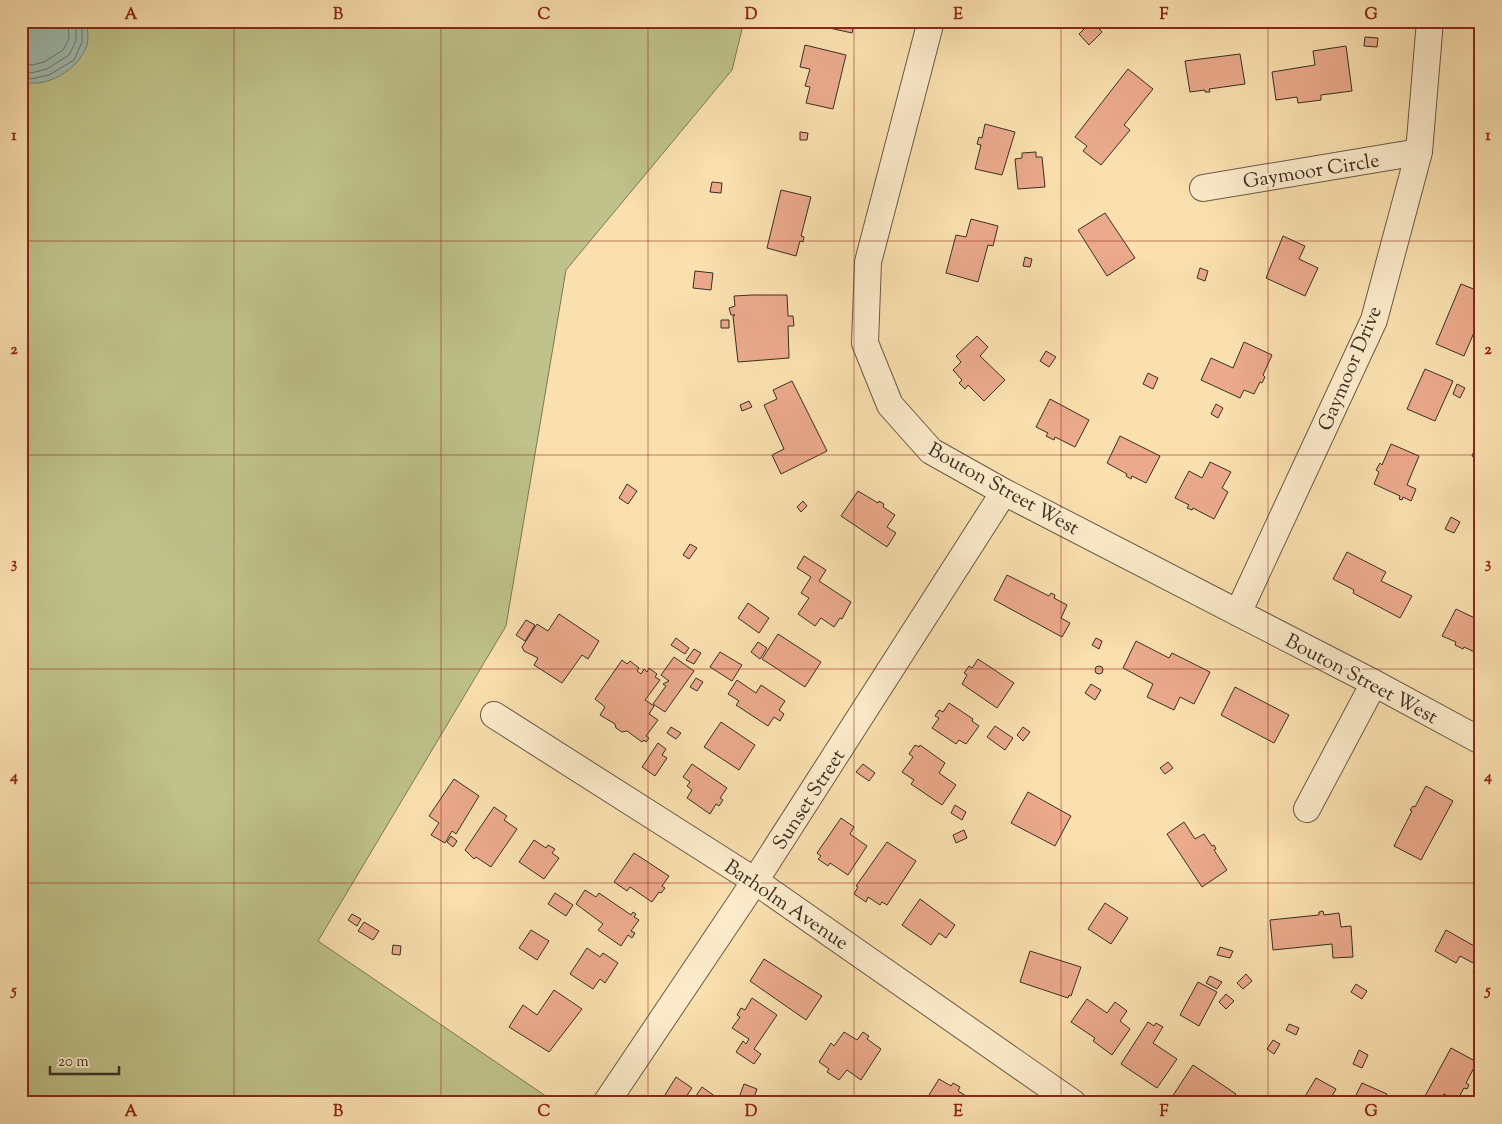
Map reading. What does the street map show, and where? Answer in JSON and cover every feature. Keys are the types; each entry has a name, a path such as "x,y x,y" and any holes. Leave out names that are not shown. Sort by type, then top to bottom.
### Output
{"street":[{"name":"Bouton Street West","path":"931,21 868,262 865,344 890,405 931,451 1004,492 1374,683 1481,741"},
{"name":"Gaymoor Drive","path":"1238,613 1374,320 1419,152 1430,21"},
{"name":"Gaymoor Circle","path":"1202,188 1419,152"},
{"name":"Sunset Street","path":"606,1103 755,881 1004,492"},
{"path":"1308,809 1374,683"},
{"name":"Barholm Avenue","path":"494,715 755,881 1073,1103"}],"green space":[{"path":"21,21 744,21 732,70 566,270 506,626 318,941 556,1103 21,1103"}],"water":[{"path":"21,21 87,21 87,45 83,54 69,69 51,80 41,83 21,81"}],"building":[{"path":"826,21 855,21 852,33 825,27"},
{"path":"1010,21 1038,21 1036,28"},
{"path":"1092,21 1102,32 1089,45 1079,34"},
{"path":"1365,37 1378,38 1377,47 1364,46"},
{"path":"805,45 846,55 833,109 806,103 810,87 805,86 810,69 800,67"},
{"path":"1346,46 1352,91 1321,95 1321,100 1298,103 1297,97 1276,100 1272,72 1315,65 1313,51"},
{"path":"1240,54 1245,84 1209,89 1210,92 1205,92 1205,90 1190,92 1185,61"},
{"path":"1128,69 1153,89 1124,125 1130,130 1101,165 1083,151 1087,146 1075,137"},
{"path":"985,124 1015,132 1002,175 975,169 981,145 977,144 979,137 982,138"},
{"path":"800,132 808,133 807,140 800,140"},
{"path":"1036,152 1036,157 1042,157 1045,187 1018,189 1015,159 1022,158 1022,153"},
{"path":"712,182 722,183 721,193 710,192"},
{"path":"781,190 811,197 801,236 804,237 803,242 800,241 796,256 767,248"},
{"path":"1481,203 1481,226 1477,226"},
{"path":"1105,213 1135,258 1107,276 1078,230"},
{"path":"971,219 998,226 993,246 988,245 978,282 946,273 956,235 966,237"},
{"path":"1283,236 1305,246 1299,259 1318,268 1305,296 1266,278"},
{"path":"1025,257 1032,259 1030,267 1023,266"},
{"path":"1200,268 1208,271 1205,281 1197,278"},
{"path":"695,271 713,273 711,290 693,288"},
{"path":"1461,284 1481,292 1481,316 1464,356 1436,344"},
{"path":"787,295 788,316 793,316 794,326 788,326 789,358 738,362 733,316 735,315 731,315 729,308 735,306 734,296"},
{"path":"721,320 729,320 729,328 721,328"},
{"path":"977,336 988,347 980,356 1005,380 984,401 968,385 965,389 959,383 962,380 953,370 961,362 956,356"},
{"path":"1244,342 1272,355 1263,375 1265,377 1254,394 1244,390 1240,398 1201,380 1211,358 1233,368"},
{"path":"1046,351 1056,357 1049,367 1040,361"},
{"path":"1425,369 1453,381 1435,421 1407,409"},
{"path":"1148,373 1158,378 1153,389 1143,384"},
{"path":"792,381 827,451 781,474 772,455 784,449 764,405 777,399 773,390"},
{"path":"1457,384 1465,388 1460,398 1453,394"},
{"path":"1050,399 1089,420 1075,447 1055,437 1054,440 1046,436 1048,433 1036,427"},
{"path":"749,401 752,407 742,411 740,405"},
{"path":"1216,404 1223,408 1218,418 1211,414"},
{"path":"1120,436 1160,456 1146,483 1132,476 1131,479 1126,476 1127,474 1107,463"},
{"path":"1481,436 1481,460 1472,456"},
{"path":"1391,444 1419,456 1407,485 1416,489 1411,501 1403,497 1402,500 1399,499 1400,496 1374,484 1379,472 1376,470 1380,463 1382,465"},
{"path":"1210,462 1231,472 1222,488 1228,492 1214,519 1193,508 1192,510 1187,508 1189,505 1175,498 1189,471 1202,478"},
{"path":"627,484 637,491 628,504 619,498"},
{"path":"858,491 878,503 879,501 884,504 883,507 895,515 887,527 896,533 887,547 841,516"},
{"path":"803,501 807,506 801,512 797,507"},
{"path":"1451,517 1460,522 1454,533 1445,529"},
{"path":"690,544 697,548 689,559 683,555"},
{"path":"1347,552 1386,572 1381,581 1412,596 1400,618 1353,593 1354,590 1333,579"},
{"path":"804,556 826,570 819,581 851,602 842,619 840,618 834,627 821,618 815,626 798,614 809,598 801,593 811,577 797,568"},
{"path":"1007,575 1049,596 1051,593 1055,595 1054,598 1067,605 1061,618 1070,623 1062,637 994,600"},
{"path":"748,603 769,618 759,633 738,618"},
{"path":"1456,609 1481,621 1481,655 1464,647 1463,649 1455,645 1456,642 1442,636"},
{"path":"559,614 599,641 588,659 582,655 562,683 534,665 538,658 524,651 522,647 537,624 548,631"},
{"path":"526,620 535,625 525,641 516,635"},
{"path":"778,634 821,662 805,687 762,659"},
{"path":"676,638 689,648 685,654 671,645"},
{"path":"1096,638 1102,641 1099,649 1092,645"},
{"path":"1136,641 1169,658 1172,653 1210,672 1194,704 1180,697 1174,710 1147,697 1153,684 1123,668"},
{"path":"758,642 767,648 760,659 751,652"},
{"path":"694,649 701,653 694,664 686,660"},
{"path":"720,652 742,665 732,681 710,667"},
{"path":"674,657 694,671 665,712 653,704 666,686 663,684 669,681 661,675"},
{"path":"978,659 1014,683 997,708 962,684 967,675 964,673 969,666 972,668"},
{"path":"622,660 627,664 630,661 639,668 637,671 641,674 644,669 647,672 649,668 657,674 655,677 660,680 645,700 654,706 649,714 658,720 646,736 649,738 646,742 644,740 642,742 627,731 622,732 616,728 615,724 600,715 605,707 595,699"},
{"path":"1099,666 1103,670 1099,674 1095,670"},
{"path":"696,678 703,682 697,691 690,687"},
{"path":"737,680 756,693 761,685 785,701 779,710 784,714 780,721 774,717 768,726 736,705 739,701 728,694"},
{"path":"1091,684 1101,690 1095,700 1085,693"},
{"path":"1235,687 1289,715 1274,743 1221,715"},
{"path":"949,703 973,719 972,721 979,726 966,744 959,740 956,744 932,728 939,718 935,716 939,710 943,712"},
{"path":"721,722 755,745 739,770 704,747"},
{"path":"995,726 1013,738 1005,750 987,737"},
{"path":"671,727 681,733 676,739 667,733"},
{"path":"1023,727 1030,732 1023,741 1017,735"},
{"path":"658,743 666,749 662,755 667,758 655,776 642,767"},
{"path":"915,745 919,747 920,745 945,763 939,773 956,785 942,805 911,784 914,780 902,772 913,757 909,754"},
{"path":"1168,762 1173,768 1165,774 1160,768"},
{"path":"692,764 727,788 720,798 723,800 719,806 716,804 710,814 687,798 692,790 687,786 690,782 683,777"},
{"path":"863,764 875,773 869,781 856,772"},
{"path":"454,779 479,796 456,834 452,831 445,843 431,835 439,823 429,816"},
{"path":"1426,786 1453,801 1421,860 1394,846 1412,811 1410,810 1413,806 1415,807"},
{"path":"1028,792 1071,816 1055,846 1011,823"},
{"path":"955,805 966,812 962,820 951,813"},
{"path":"494,807 507,816 504,820 517,829 491,867 476,857 474,859 465,850"},
{"path":"841,818 854,827 850,834 867,846 848,875 830,863 828,866 818,859 821,856 817,853"},
{"path":"1184,822 1195,839 1204,834 1212,846 1214,845 1216,849 1214,850 1227,870 1202,887 1167,834"},
{"path":"964,830 967,838 956,843 953,835"},
{"path":"451,836 457,841 453,847 447,842"},
{"path":"534,840 546,848 548,845 555,849 552,853 559,858 544,879 519,862"},
{"path":"887,842 916,861 887,905 882,902 880,905 868,897 866,902 854,894 858,887 856,886"},
{"path":"634,853 669,876 662,886 665,888 661,893 659,892 652,902 630,887 627,891 614,882"},
{"path":"585,890 596,897 599,893 631,915 633,912 636,914 634,917 639,920 631,931 635,933 632,938 628,935 621,946 598,930 603,924 576,904"},
{"path":"555,893 573,905 566,916 548,904"},
{"path":"920,899 955,925 946,938 939,933 931,945 902,925"},
{"path":"1105,903 1128,918 1111,944 1088,929"},
{"path":"1323,911 1324,915 1339,913 1341,927 1351,926 1353,957 1333,958 1332,944 1273,950 1270,920 1319,915 1319,912"},
{"path":"352,914 361,919 357,926 348,920"},
{"path":"364,922 379,931 373,940 358,931"},
{"path":"531,930 549,941 537,960 519,948"},
{"path":"1446,930 1476,947 1481,938 1481,977 1473,973 1477,965 1460,956 1456,963 1435,951"},
{"path":"393,945 401,946 400,955 392,954"},
{"path":"1220,947 1233,951 1230,958 1217,955"},
{"path":"587,948 600,957 603,953 618,963 605,983 600,979 593,989 570,974"},
{"path":"1030,951 1081,967 1071,996 1069,995 1068,998 1020,982"},
{"path":"764,959 822,996 806,1020 750,981"},
{"path":"1246,974 1252,981 1243,989 1237,983"},
{"path":"1210,976 1222,982 1217,989 1206,983"},
{"path":"1198,982 1217,992 1199,1026 1180,1015"},
{"path":"1356,984 1367,991 1362,999 1351,992"},
{"path":"554,990 582,1009 549,1052 509,1027 523,1005 537,1015"},
{"path":"1226,994 1234,1001 1226,1009 1219,1002"},
{"path":"752,998 777,1015 754,1049 761,1054 754,1064 736,1052 743,1041 746,1044 749,1039 732,1028 740,1017 737,1015 741,1008 745,1010"},
{"path":"1087,999 1107,1013 1115,1002 1127,1011 1120,1021 1130,1029 1112,1055 1093,1041 1095,1038 1071,1022"},
{"path":"1148,1022 1154,1026 1156,1023 1163,1027 1153,1043 1177,1059 1157,1088 1121,1064"},
{"path":"1289,1024 1299,1028 1296,1035 1286,1030"},
{"path":"844,1032 857,1040 863,1032 869,1036 867,1039 881,1049 861,1080 847,1070 839,1080 827,1072 829,1069 819,1062 831,1043 834,1046"},
{"path":"1273,1040 1280,1044 1274,1054 1267,1049"},
{"path":"1451,1048 1477,1062 1466,1083 1469,1085 1467,1089 1464,1088 1457,1101 1444,1094 1438,1103 1425,1096"},
{"path":"1359,1050 1368,1055 1362,1068 1353,1064"},
{"path":"1193,1065 1236,1094 1230,1103 1168,1103"},
{"path":"676,1077 692,1088 684,1100 688,1103 660,1103"},
{"path":"1316,1078 1336,1089 1328,1103 1312,1103 1304,1098"},
{"path":"939,1079 951,1086 953,1083 960,1087 958,1091 971,1099 968,1103 924,1103"},
{"path":"1362,1083 1387,1094 1383,1103 1361,1103 1354,1099"},
{"path":"744,1084 757,1089 752,1103 737,1103"},
{"path":"702,1087 716,1097 712,1103 691,1103"}]}
